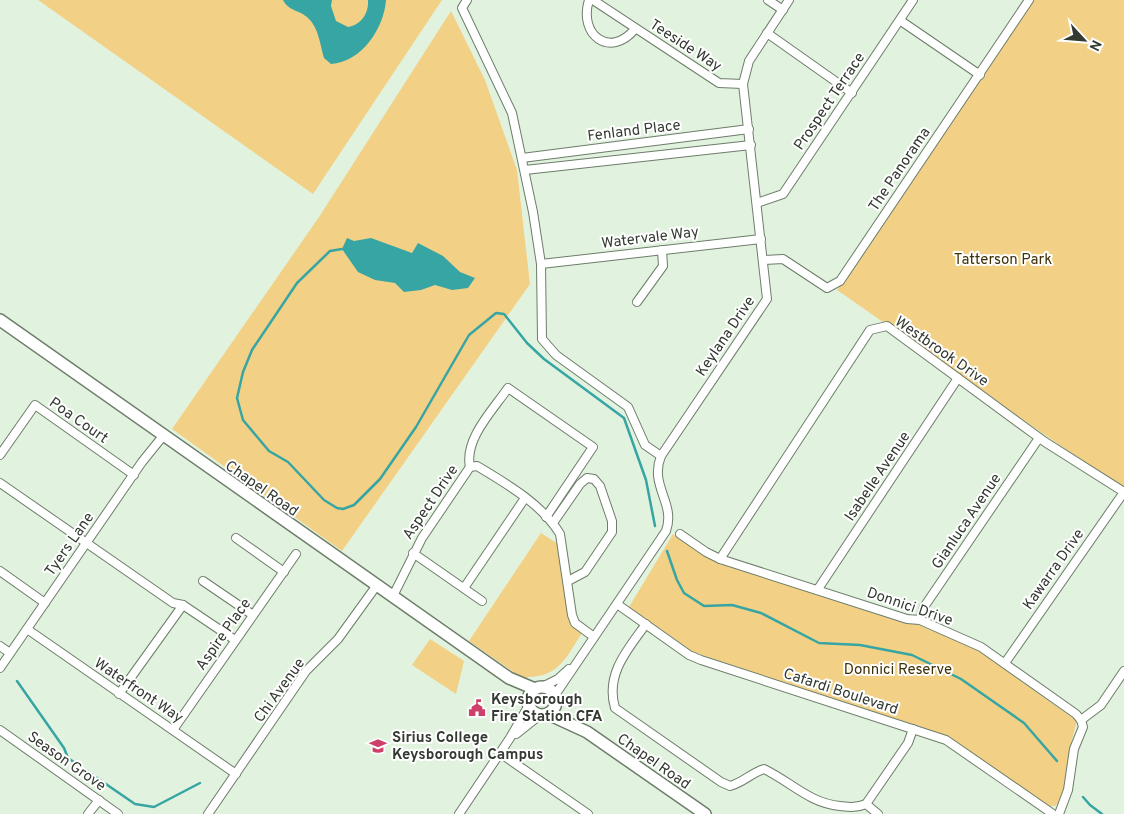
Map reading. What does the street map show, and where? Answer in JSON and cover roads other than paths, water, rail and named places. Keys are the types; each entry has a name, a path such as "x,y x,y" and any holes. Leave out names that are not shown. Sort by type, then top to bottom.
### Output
{"main road":[{"name":"Chapel Road","path":"0,320 108,394 163,436 509,678 529,703"},
{"name":"Chapel Road","path":"509,678 538,688"},
{"path":"538,688 550,689 556,698 554,709 544,714 533,712 529,703 538,688"},
{"name":"Chapel Road","path":"556,698 587,732"},
{"name":"Chapel Road","path":"544,714 587,732 705,814"}],"street":[{"path":"467,0 462,8 512,113 525,170 541,264 542,339 556,355 628,407 645,445 661,456"},
{"path":"589,0 586,21 592,35 601,41 623,40 635,29"},
{"name":"Teeside Way","path":"594,0 719,83 743,84"},
{"path":"768,0 782,10"},
{"name":"Keylana Drive","path":"556,698 594,637 664,534 668,524 668,510 656,475 661,456 767,298 743,84 749,61 789,0"},
{"name":"Prospect Terrace","path":"756,203 782,194 901,21 913,0"},
{"name":"The Panorama","path":"764,260 783,259 827,288 840,281 1029,0"},
{"path":"901,21 980,74"},
{"path":"767,33 852,93"},
{"name":"Fenland Place","path":"522,158 749,129"},
{"name":"Fenland Place","path":"525,170 751,145"},
{"name":"Watervale Way","path":"541,264 761,239"},
{"path":"636,302 663,266 662,250"},
{"name":"Westbrook Drive","path":"720,559 870,330 887,326 1039,438 1124,492"},
{"name":"Isabelle Avenue","path":"818,589 958,378"},
{"path":"470,467 468,457 470,445 508,388 593,447 546,517"},
{"name":"Poa Court","path":"0,455 35,405 134,475"},
{"name":"Tyers Lane","path":"0,668 163,436"},
{"name":"Gianluca Avenue","path":"920,620 924,607 1039,438"},
{"name":"Aspect Drive","path":"393,596 413,552 470,467 478,466 525,498 553,523 560,534 572,615 575,623 594,637"},
{"path":"553,523 580,484 587,478 594,479 600,486 612,521 612,532 585,572 568,581"},
{"path":"0,483 173,603 182,605 235,640"},
{"name":"Kawarra Drive","path":"1005,663 1124,492"},
{"path":"464,588 525,498"},
{"name":"Donnici Drive","path":"680,534 720,559 907,619 920,620 981,647 1076,714 1081,720"},
{"path":"236,538 284,572"},
{"path":"413,552 482,601"},
{"name":"Aspire Place","path":"173,730 296,554"},
{"path":"0,571 45,602"},
{"path":"203,580 253,616"},
{"name":"Chi Avenue","path":"208,814 306,671 338,639 377,585"},
{"name":"Cafardi Boulevard","path":"616,604 689,655 701,660 946,740 1053,814"},
{"path":"120,694 182,605"},
{"path":"646,624 620,659 615,673 613,700 615,708 721,782 730,786 744,782 754,772 764,769 808,798 824,804 857,808 866,804 908,743 913,729"},
{"name":"Waterfront Way","path":"27,629 236,774"},
{"path":"0,646 10,653"},
{"name":"Keylana Drive","path":"538,688 558,679 581,657"},
{"path":"1060,814 1068,790 1074,749 1083,727 1081,720 1101,705 1124,671"},
{"path":"458,814 510,738 529,703"},
{"path":"510,738 544,714"},
{"name":"Season Grove","path":"0,730 118,814"},
{"path":"500,753 582,812"},
{"path":"88,814 98,800"},
{"path":"866,804 878,814"}],"water":[{"path":"283,0 332,0 331,6 336,21 348,27 357,24 366,14 368,0 386,0 381,22 369,42 352,57 342,62 331,64 324,58 317,32 312,22 305,15 285,4"},
{"path":"347,238 354,241 371,238 412,253 418,243 443,256 460,272 475,278 468,288 452,290 435,285 421,290 404,292 395,283 375,280 358,272 342,249"}],"waterway":[{"path":"342,249 330,251 297,283 252,350 243,372 237,398 243,420 269,451 288,462 324,500 337,508 343,509 354,505 380,479 416,427 469,335 496,313 504,314 527,343 544,359 624,418 646,480 655,526"},
{"path":"667,551 677,580 684,593 704,606 732,605 761,613 819,643 860,645 912,655 961,679 1024,723 1057,761"},
{"path":"17,681 64,748 68,758 135,804 154,807 200,783"},
{"path":"1083,797 1102,814"}],"place":[{"name":"Keysborough Fire Station CFA","path":"477,708"},
{"name":"Sirius College Keysborough Campus","path":"378,746"}],"park label":[{"name":"Tatterson Park","path":"1003,259"},
{"name":"Donnici Reserve","path":"898,669"}]}
